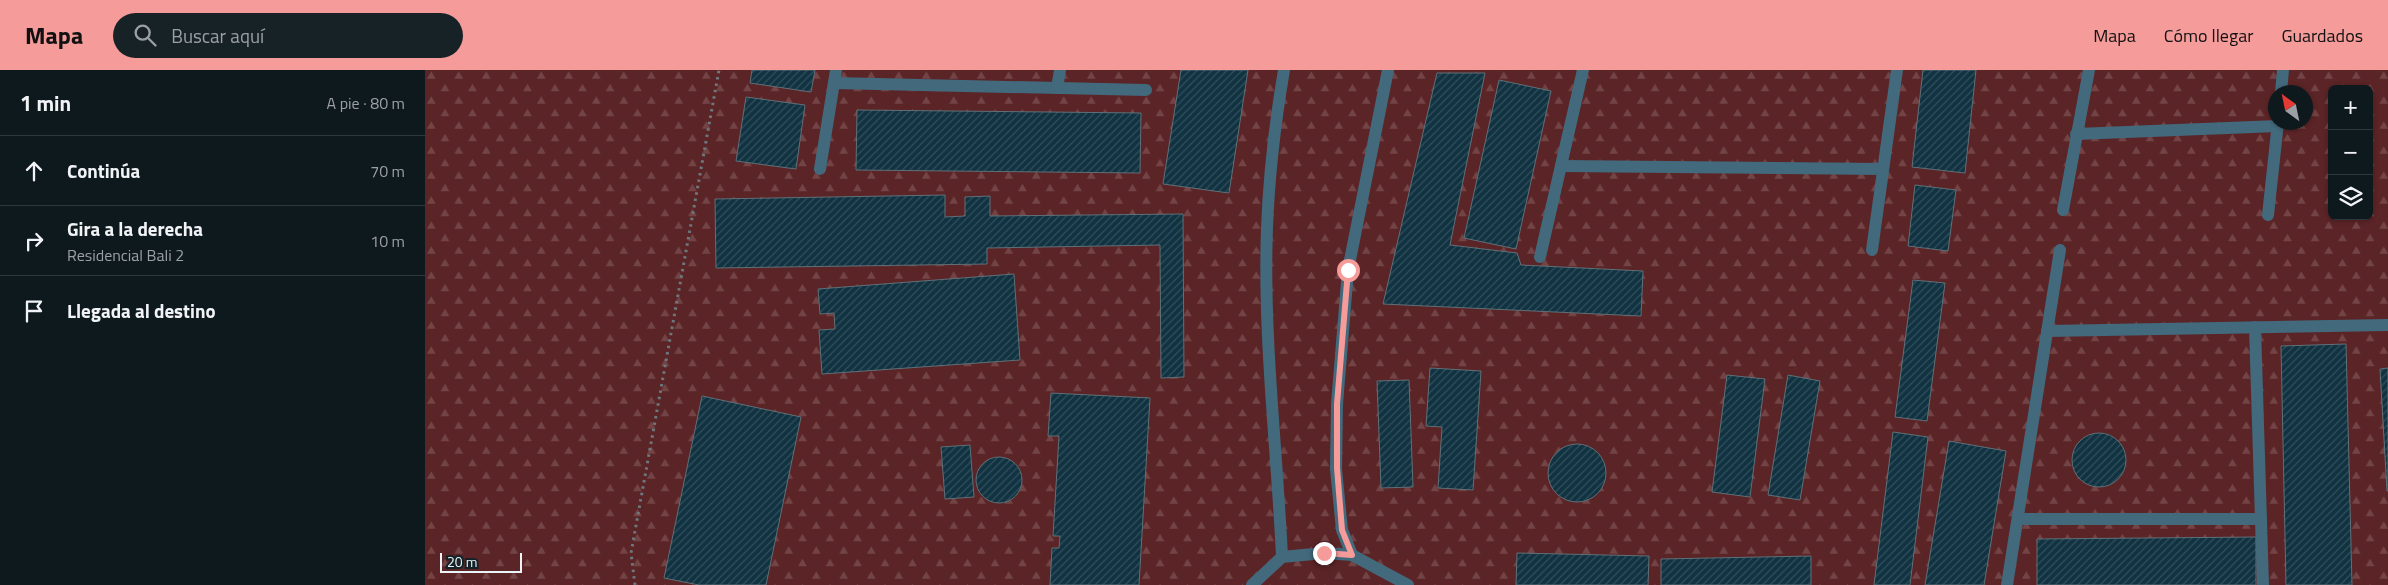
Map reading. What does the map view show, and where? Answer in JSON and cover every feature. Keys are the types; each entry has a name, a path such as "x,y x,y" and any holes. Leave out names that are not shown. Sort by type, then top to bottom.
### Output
{"street":[{"path":"1057,88 1060,70"},
{"path":"1282,557 1268,319 1267,229 1272,145 1284,70"},
{"path":"1352,555 1342,530 1337,468 1337,404 1348,270 1374,132 1388,70"},
{"path":"1539,257 1583,70"},
{"path":"1872,250 1897,70"},
{"path":"2063,210 2089,70"},
{"path":"2282,85 2283,70"},
{"path":"820,169 835,76 1057,88 1146,90"},
{"path":"2076,134 2268,124"},
{"path":"2268,215 2277,130"},
{"path":"1561,166 1883,169"},
{"path":"2007,585 2060,250"},
{"path":"2047,331 2388,325"},
{"path":"2255,327 2263,585"},
{"path":"2017,519 2261,519"},
{"path":"1252,585 1282,557 1324,553 1352,555 1408,585"}],"path":[{"path":"635,585 631,553 719,70"}],"green space":[{"path":"425,70 2388,70 2388,585 425,585"}],"building":[{"path":"752,70 815,70 811,92 750,83"},
{"path":"1181,70 1248,70 1229,193 1163,184"},
{"path":"1923,70 1976,70 1965,173 1912,167"},
{"path":"1437,73 1485,73 1450,245 1517,253 1521,265 1643,271 1641,316 1383,304"},
{"path":"1499,80 1551,91 1516,249 1464,238"},
{"path":"746,97 805,105 796,169 736,161"},
{"path":"857,110 1141,113 1140,173 856,170"},
{"path":"1915,185 1956,190 1948,251 1908,246"},
{"path":"945,195 945,217 965,216 965,197 990,196 990,216 1183,214 1184,377 1161,378 1160,245 987,248 987,264 716,268 715,199"},
{"path":"1014,274 1020,360 822,374 819,330 835,329 834,313 820,314 818,289"},
{"path":"1913,280 1945,283 1927,421 1895,417"},
{"path":"2346,344 2352,585 2286,585 2281,346"},
{"path":"1430,368 1481,371 1473,490 1438,488 1442,427 1426,426"},
{"path":"2388,368 2388,491 2387,491 2380,369"},
{"path":"1727,375 1765,379 1750,497 1712,492"},
{"path":"1788,375 1820,381 1800,500 1768,495"},
{"path":"1409,380 1413,487 1381,488 1377,381"},
{"path":"1051,393 1150,398 1139,585 1050,585 1052,548 1059,548 1060,536 1053,536 1059,436 1048,436"},
{"path":"702,396 801,417 766,585 699,585 664,578"},
{"path":"1893,432 1928,437 1910,585 1874,585"},
{"path":"2099,433 2109,435 2118,441 2124,450 2126,460 2124,470 2118,479 2109,485 2099,487 2089,485 2080,479 2074,470 2072,460 2074,450 2080,441 2089,435"},
{"path":"1949,441 2006,451 1984,585 1925,585"},
{"path":"1577,444 1593,449 1601,457 1606,473 1601,489 1593,497 1577,502 1561,497 1553,489 1548,473 1553,457 1561,449"},
{"path":"970,445 974,497 945,499 941,447"},
{"path":"995,457 1003,457 1012,461 1018,467 1022,480 1018,493 1012,499 1003,503 995,503 986,499 980,493 976,484 976,476 980,467 986,461"},
{"path":"2256,537 2256,585 2037,585 2037,539"},
{"path":"1517,553 1649,556 1648,585 1516,585"},
{"path":"1811,556 1811,585 1661,585 1661,559"}],"route":[{"path":"1324,553 1352,555 1342,530 1337,468 1337,404 1348,270"}]}
